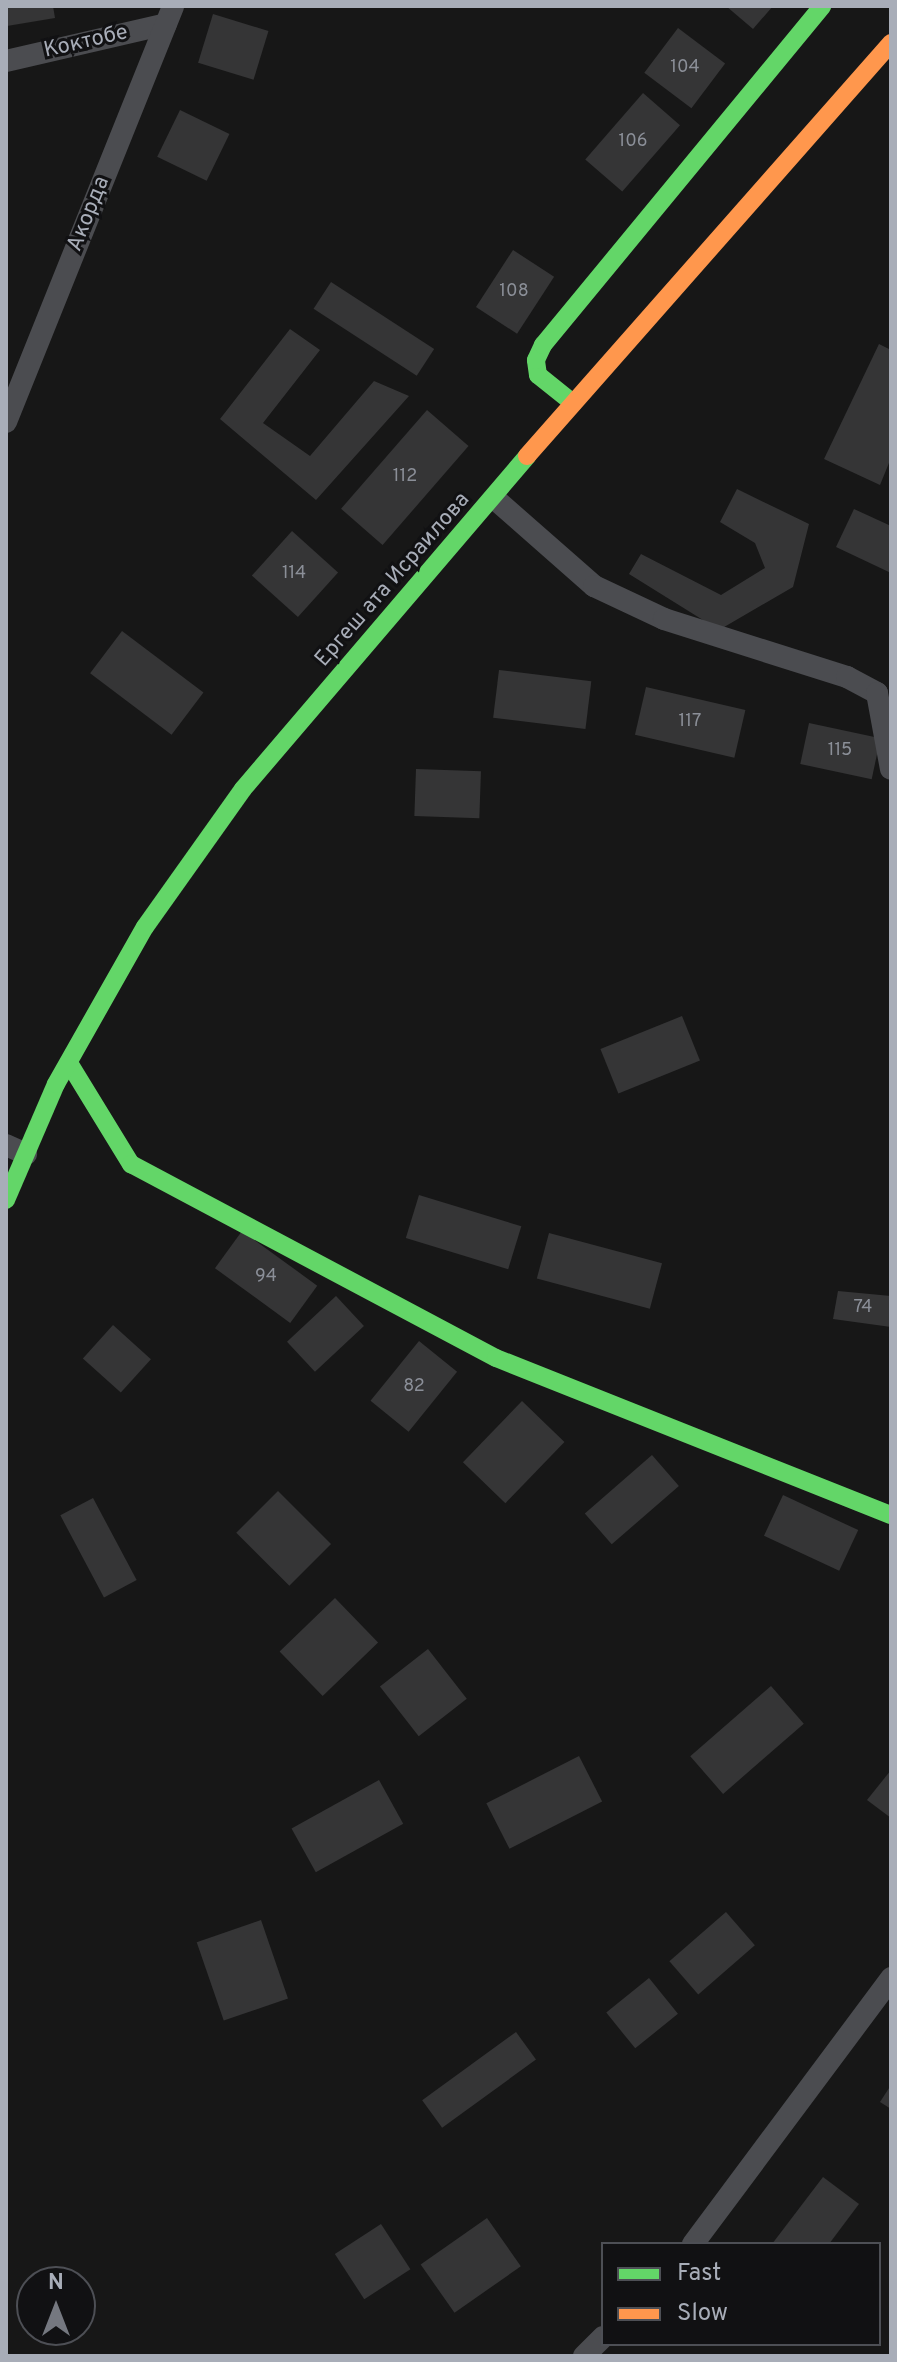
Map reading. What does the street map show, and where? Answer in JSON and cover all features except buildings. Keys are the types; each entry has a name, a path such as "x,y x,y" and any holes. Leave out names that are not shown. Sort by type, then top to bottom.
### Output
{"street":[{"path":"573,403 538,375 536,360 543,345 822,6"},
{"name":"Коктобе","path":"6,61 169,15"},
{"name":"Акорда","path":"6,422 169,15"},
{"name":"Ергеш ата Исраилова","path":"6,1200 16,1150 145,927 243,789 495,499 573,403 891,43"},
{"path":"495,499 594,586 664,619 847,677 877,693 891,769"},
{"path":"69,1063 131,1164 496,1358 891,1515"},
{"path":"694,2242 891,1978"},
{"path":"584,2356 601,2339"}],"traffic: fast":[{"path":"573,403 538,375 536,360 543,345 822,6"},
{"path":"6,1200 56,1084 145,927 243,789 527,456"},
{"path":"69,1063 131,1164 496,1358 891,1515"}],"traffic: slow":[{"path":"527,456 891,43"}]}
